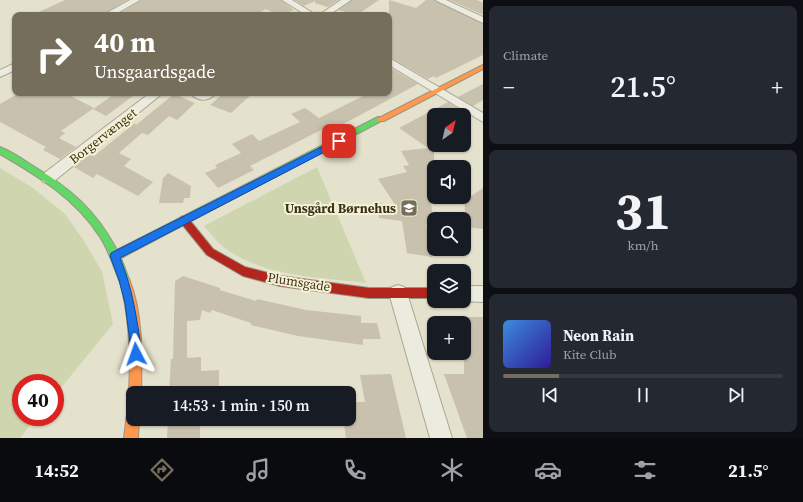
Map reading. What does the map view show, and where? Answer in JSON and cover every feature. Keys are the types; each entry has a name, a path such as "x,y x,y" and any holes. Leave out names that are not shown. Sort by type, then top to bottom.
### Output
{"street":[{"path":"114,12 136,0"},
{"path":"286,0 307,12"},
{"path":"328,12 347,0"},
{"path":"439,0 483,20"},
{"path":"392,63 483,118"},
{"path":"115,256 483,67"},
{"path":"0,74 12,68"},
{"name":"Borgervænget","path":"48,178 152,96"},
{"path":"0,150 48,178 79,203 94,220 115,256 124,280 134,334 135,386"},
{"name":"Plumsgade","path":"184,220 210,252 244,271 280,281 369,293 427,293"},
{"path":"398,293 441,438"},
{"path":"471,294 483,294"},
{"path":"131,438 132,426"}],"green space":[{"path":"317,167 366,283 290,274 253,264 236,256 221,245 204,226"},
{"path":"0,168 33,188 65,214 84,241 102,272 113,324 64,384 64,374 12,374 12,426 30,426 20,438 0,438"}],"building":[{"path":"65,0 127,0 107,12 39,12"},
{"path":"141,0 281,0 294,10 289,12 272,12 266,9 260,12 122,12"},
{"path":"295,0 338,0 328,7 315,3 315,1 304,6"},
{"path":"352,0 379,0 361,12 346,12 338,10"},
{"path":"389,0 416,8 426,0 434,0 483,24 483,55 436,78 434,76 428,79 392,59 392,12 389,12"},
{"path":"450,0 477,0 483,3 483,15"},
{"path":"392,69 418,84 334,129 332,128 325,131 323,129 250,166 254,170 218,188 205,173 217,168 215,165 241,153 232,144 252,134 259,141 300,122 291,114 305,108 319,118 363,96 392,96"},
{"path":"483,84 483,100 473,106 458,97"},
{"path":"14,96 71,96 94,108 61,131 65,133 59,138 76,147 60,159 43,150 46,147 0,122 0,104"},
{"path":"112,96 133,96 106,116 93,109"},
{"path":"172,96 179,96 195,103 177,120 169,116 148,135 142,133 119,153 131,159 124,166 153,182 138,196 97,174 93,178 74,167 90,154 94,156 135,123 136,125"},
{"path":"220,96 250,96 231,113 210,105"},
{"path":"448,102 457,108 437,108"},
{"path":"427,113 427,147 399,128"},
{"path":"427,148 427,152 434,152 434,160 427,160 427,204 431,204 432,212 427,212 427,256 432,257 407,253 402,221 379,218 378,203 396,206 378,179 407,172 403,166 409,165 401,151"},
{"path":"168,173 191,186 190,198 184,198 183,203 159,203 163,178"},
{"path":"483,188 483,229 471,228 471,212 465,212 464,204 471,204 471,196"},
{"path":"183,276 220,288 220,290 256,301 257,299 306,310 361,316 361,323 377,323 381,339 363,339 363,345 298,336 251,325 251,323 212,310 210,313 202,310 200,320 187,321 187,358 201,357 201,371 219,370 219,386 169,386 171,359 173,359 175,281"},
{"path":"471,317 483,317 483,438 467,438 444,374 464,374 464,360 471,360"},
{"path":"391,374 406,438 346,438 344,426 356,426 356,402 365,402 360,375"},
{"path":"168,426 200,426 200,438 167,438"}],"traffic: fast":[{"path":"115,256 381,119"},
{"path":"0,150 43,176 61,189 92,217 104,235 125,282"}],"traffic: slow":[{"path":"381,119 483,67"},
{"path":"125,282 134,323 135,386"},
{"path":"131,438 132,426"}],"traffic: jam":[{"path":"184,220 210,252 243,271 280,281 369,293 427,293"}],"place":[{"name":"Unsgård Børnehus","path":"409,208"}],"route":[{"path":"136,354 136,341 130,303 124,280 115,256 339,141"}]}
